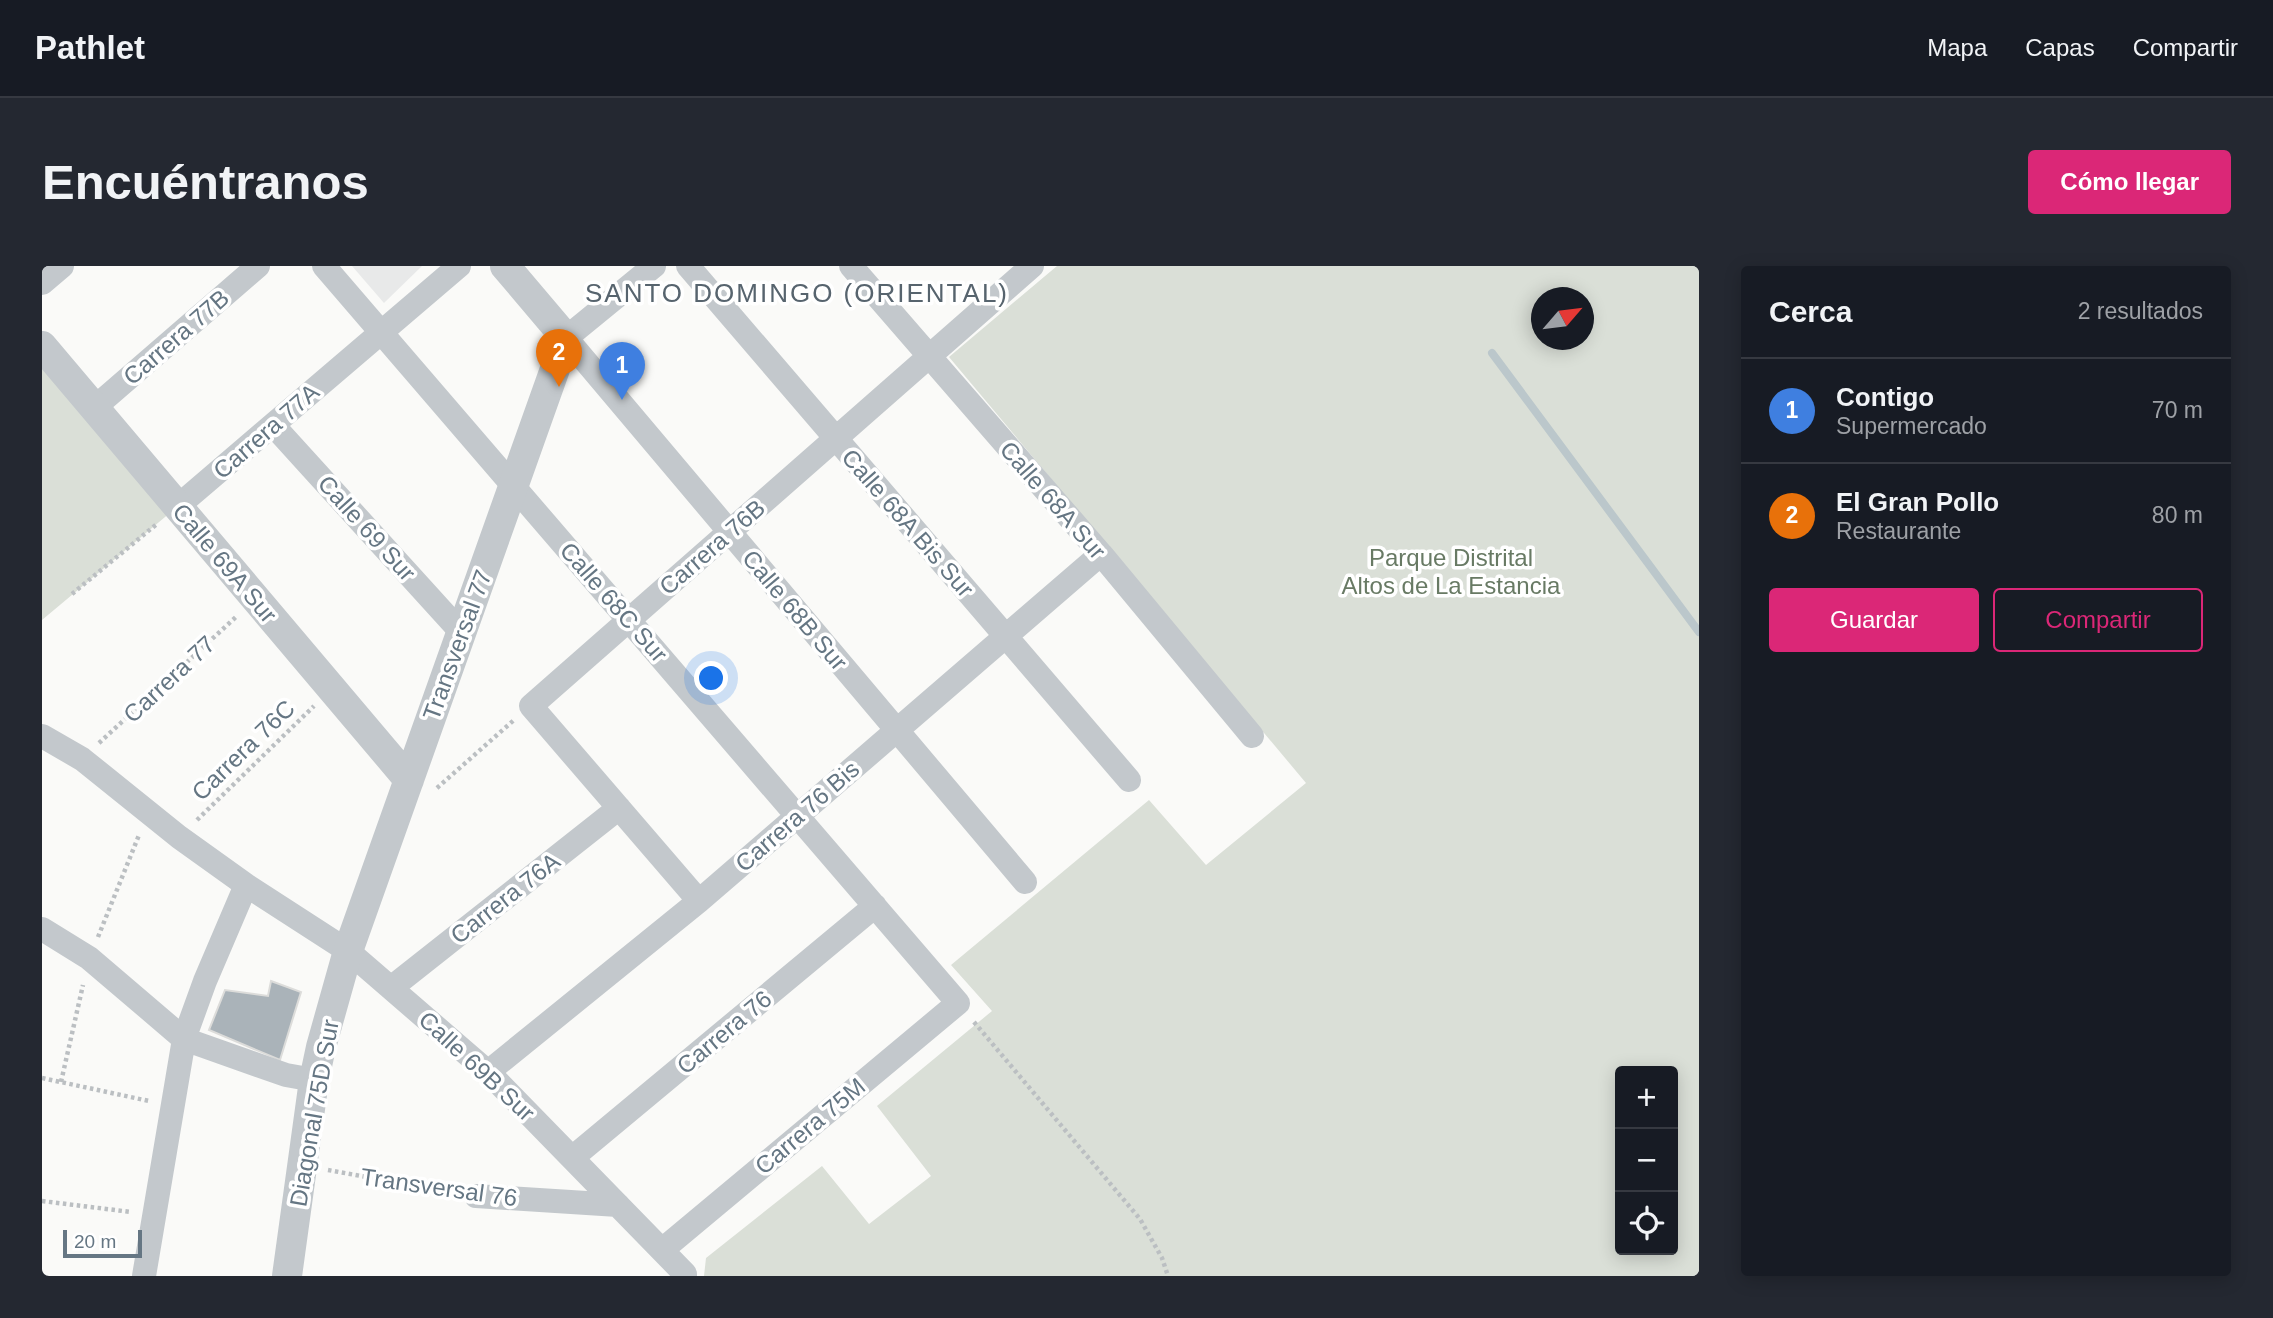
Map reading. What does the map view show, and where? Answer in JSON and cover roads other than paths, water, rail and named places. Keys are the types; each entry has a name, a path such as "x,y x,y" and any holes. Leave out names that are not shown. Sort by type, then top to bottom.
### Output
{"street":[{"path":"42,283 62,266"},
{"name":"Carrera 77B","path":"94,408 258,266"},
{"name":"Calle 68C Sur","path":"324,266 958,1003"},
{"name":"Carrera 77A","path":"178,506 459,266"},
{"path":"505,266 566,338 654,266"},
{"name":"Calle 68A Bis Sur","path":"688,266 1129,780"},
{"name":"Calle 68A Sur","path":"851,266 1101,554 1252,736"},
{"name":"Carrera 76B","path":"620,808 531,706 1032,266"},
{"name":"Transversal 77","path":"348,951 420,786 461,632 566,338"},
{"name":"Calle 68B Sur","path":"566,338 1025,882"},
{"name":"Calle 69A Sur","path":"42,346 332,688 420,786"},
{"name":"Calle 69 Sur","path":"274,425 461,632"},
{"name":"Carrera 76 Bis","path":"488,1072 699,901 1101,554"},
{"name":"Calle 69B Sur","path":"42,736 82,759 179,837 246,885 348,951 488,1072 685,1275"},
{"path":"620,808 699,901"},
{"name":"Carrera 76A","path":"391,988 620,808"},
{"path":"144,1276 184,1039 205,981 246,885"},
{"name":"Carrera 76","path":"572,1158 875,906"},
{"path":"42,929 89,958 184,1039 286,1075 314,1080"},
{"name":"Diagonal 75D Sur","path":"287,1276 314,1080 348,951"},
{"name":"Carrera 75M","path":"662,1250 958,1003"},
{"name":"Transversal 76","path":"476,1196 618,1205"}],"waterway":[{"path":"1492,353 1699,632"}],"place":[{"name":"El Gran Pollo","path":"559,387"},
{"name":"Contigo","path":"622,400"}],"district":[{"name":"SANTO DOMINGO (ORIENTAL)","path":"797,293"}],"park label":[{"name":"Parque Distrital Altos de La Estancia","path":"1451,571"}]}
